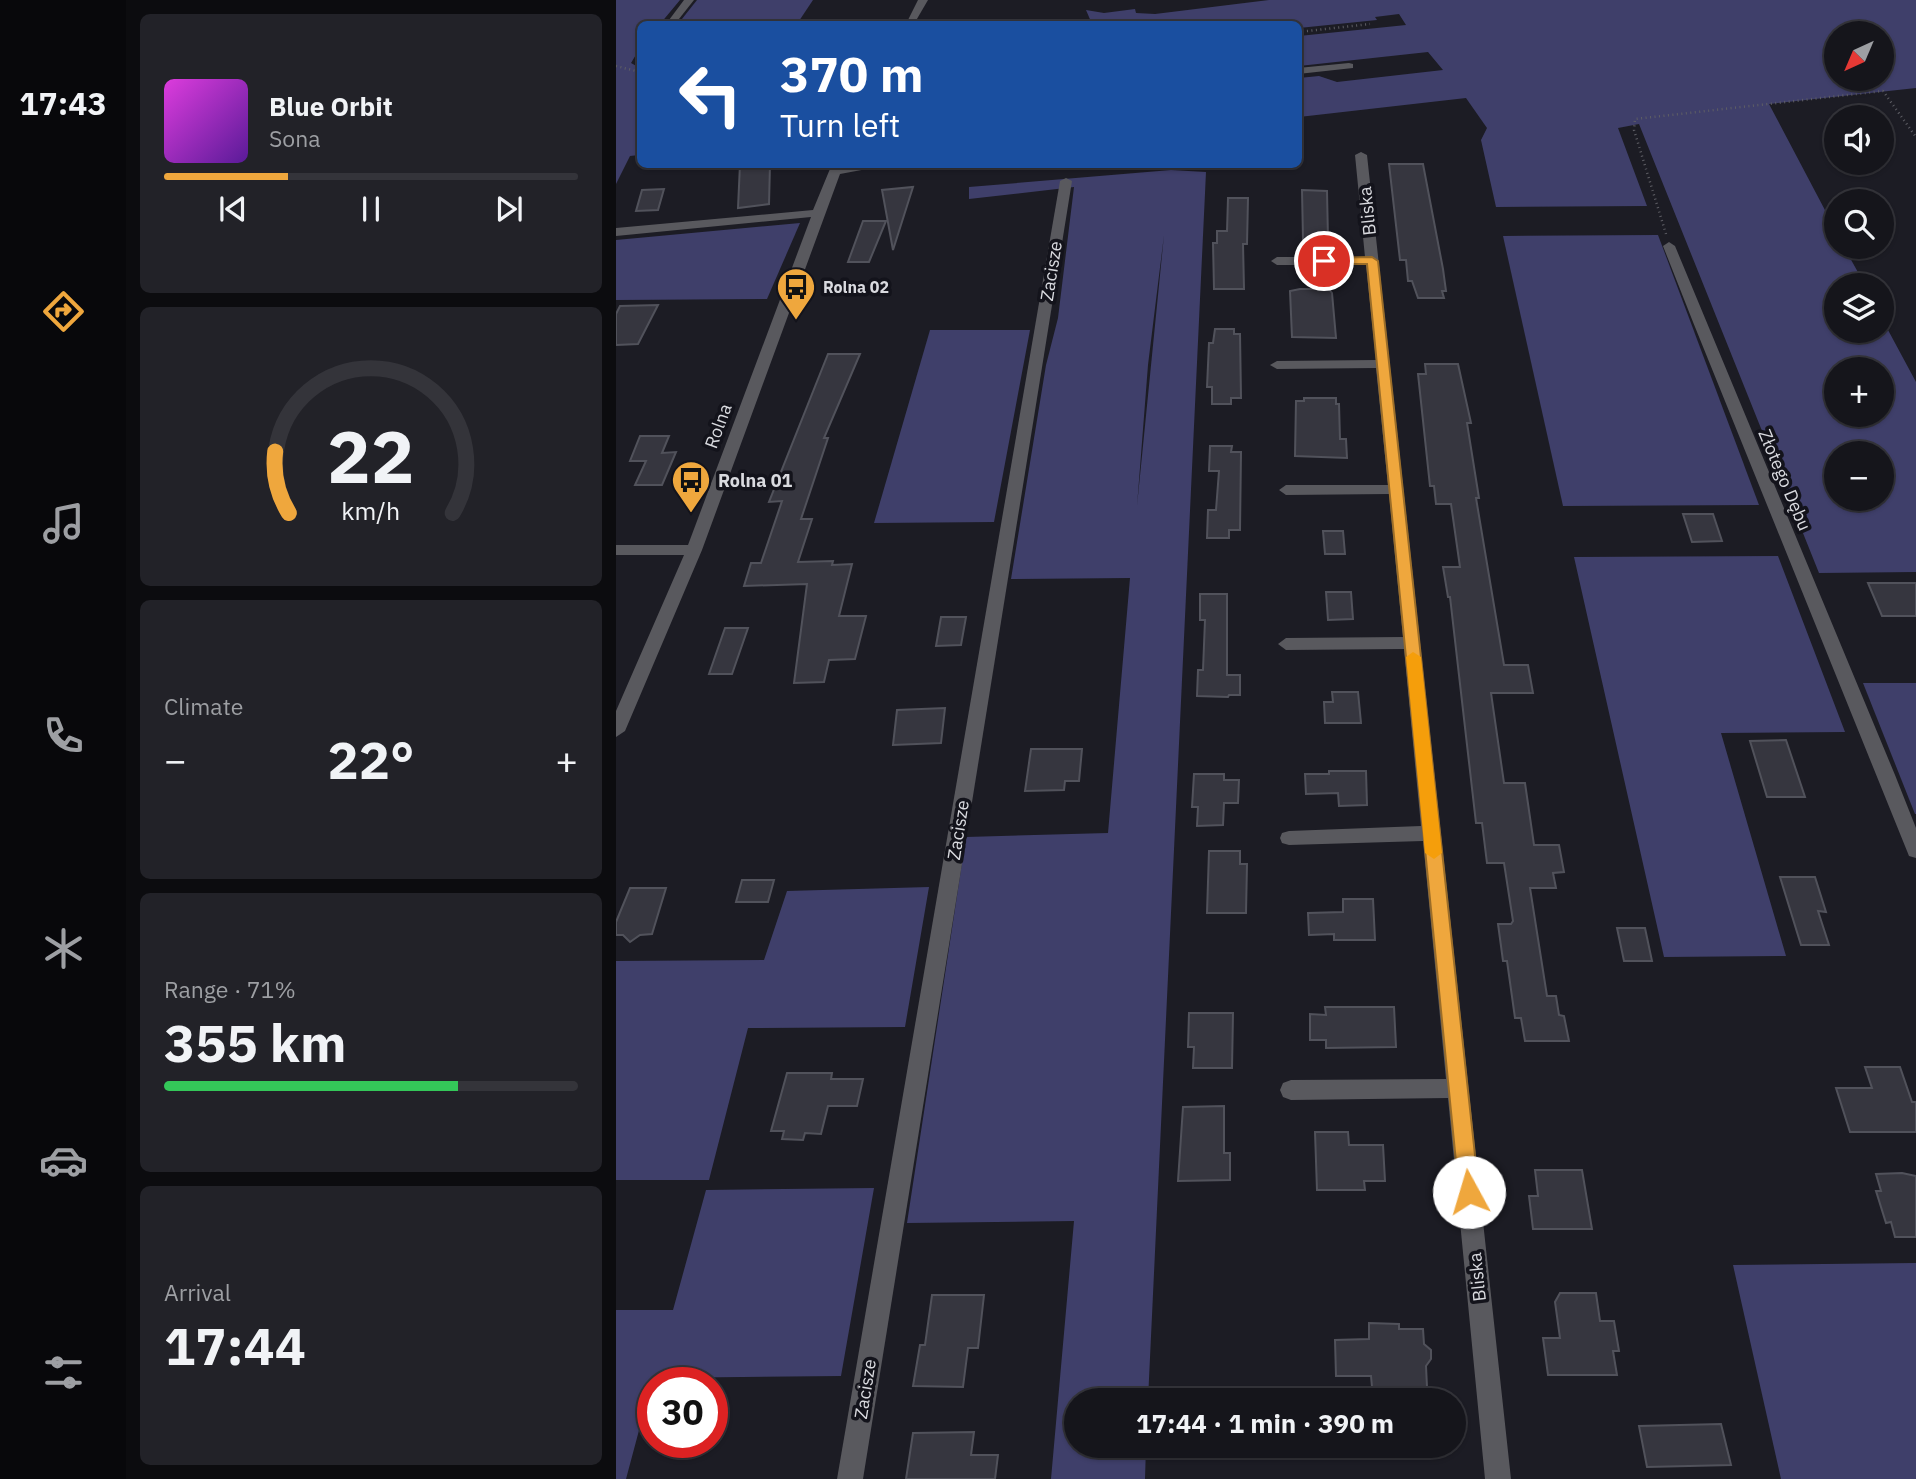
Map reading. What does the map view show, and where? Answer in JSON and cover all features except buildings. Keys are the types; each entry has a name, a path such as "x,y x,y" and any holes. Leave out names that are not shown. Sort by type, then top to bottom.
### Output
{"street":[{"path":"672,21 689,0"},
{"path":"912,21 923,0"},
{"path":"1302,71 1349,66"},
{"name":"Bliska","path":"1361,155 1498,1479"},
{"name":"Rolna","path":"616,731 694,550 837,168"},
{"name":"Zacisze","path":"850,1479 1066,181"},
{"path":"616,232 818,213"},
{"name":"Złotego Dębu","path":"1669,246 1761,476 1865,719 1916,851"},
{"path":"1277,261 1372,261"},
{"path":"1277,365 1383,364"},
{"path":"1286,490 1396,489"},
{"path":"616,550 694,550"},
{"path":"1286,644 1412,643"},
{"path":"1289,838 1432,833"},
{"path":"1291,1090 1458,1088"}],"path":[{"path":"1302,32 1370,24"},
{"path":"616,66 637,67"},
{"path":"1669,246 1634,130 1635,119 1883,91 1916,137"}],"shaded area":[{"path":"616,0 680,0 662,21 637,21 637,53 631,63 637,66 637,155 630,156 616,184"},
{"path":"697,0 813,0 799,21 680,21"},
{"path":"1269,0 1916,0 1916,88 1894,90 1894,21 1824,21 1824,91 1888,91 1769,104 1824,208 1824,259 1851,259 1858,273 1824,273 1824,343 1894,341 1916,382 1916,572 1819,573 1639,124 1618,128 1647,206 1496,207 1481,140 1487,128 1466,98 1302,117 1302,78 1319,76 1337,82 1443,70 1428,52 1302,66 1302,36 1406,25 1399,14 1375,17 1377,20 1302,28 1302,21 1091,21 1086,10 1104,13 1135,9 1136,13 1155,14"},
{"path":"1171,170 1206,172 1149,1388 1064,1388 1064,1458 1146,1458 1145,1479 1051,1479 1074,1221 907,1223 966,837 1108,833 1130,578 1011,579 1046,365 1058,318 1074,187 969,199 969,187","holes":["1164,235 1137,506 1148,365"]},
{"path":"800,223 767,299 616,300 616,240"},
{"path":"1658,235 1759,505 1563,506 1503,236"},
{"path":"930,330 1030,330 994,522 874,523"},
{"path":"1778,556 1845,732 1721,733 1786,956 1664,957 1574,557"},
{"path":"1863,683 1916,683 1916,814 1915,814"},
{"path":"929,887 905,1027 748,1028 709,1180 616,1180 616,961 764,960 787,891"},
{"path":"874,1188 841,1376 728,1377 728,1367 637,1367 637,1438 626,1479 616,1479 616,1310 673,1310 706,1190"},
{"path":"1916,1263 1916,1479 1781,1479 1733,1265"}],"slow traffic":[{"path":"1413,657 1434,853"}],"place":[{"name":"Rolna 02","path":"796,321"},
{"name":"Rolna 01","path":"691,514"}],"route":[{"path":"1324,261 1372,261 1469,1192"}]}
